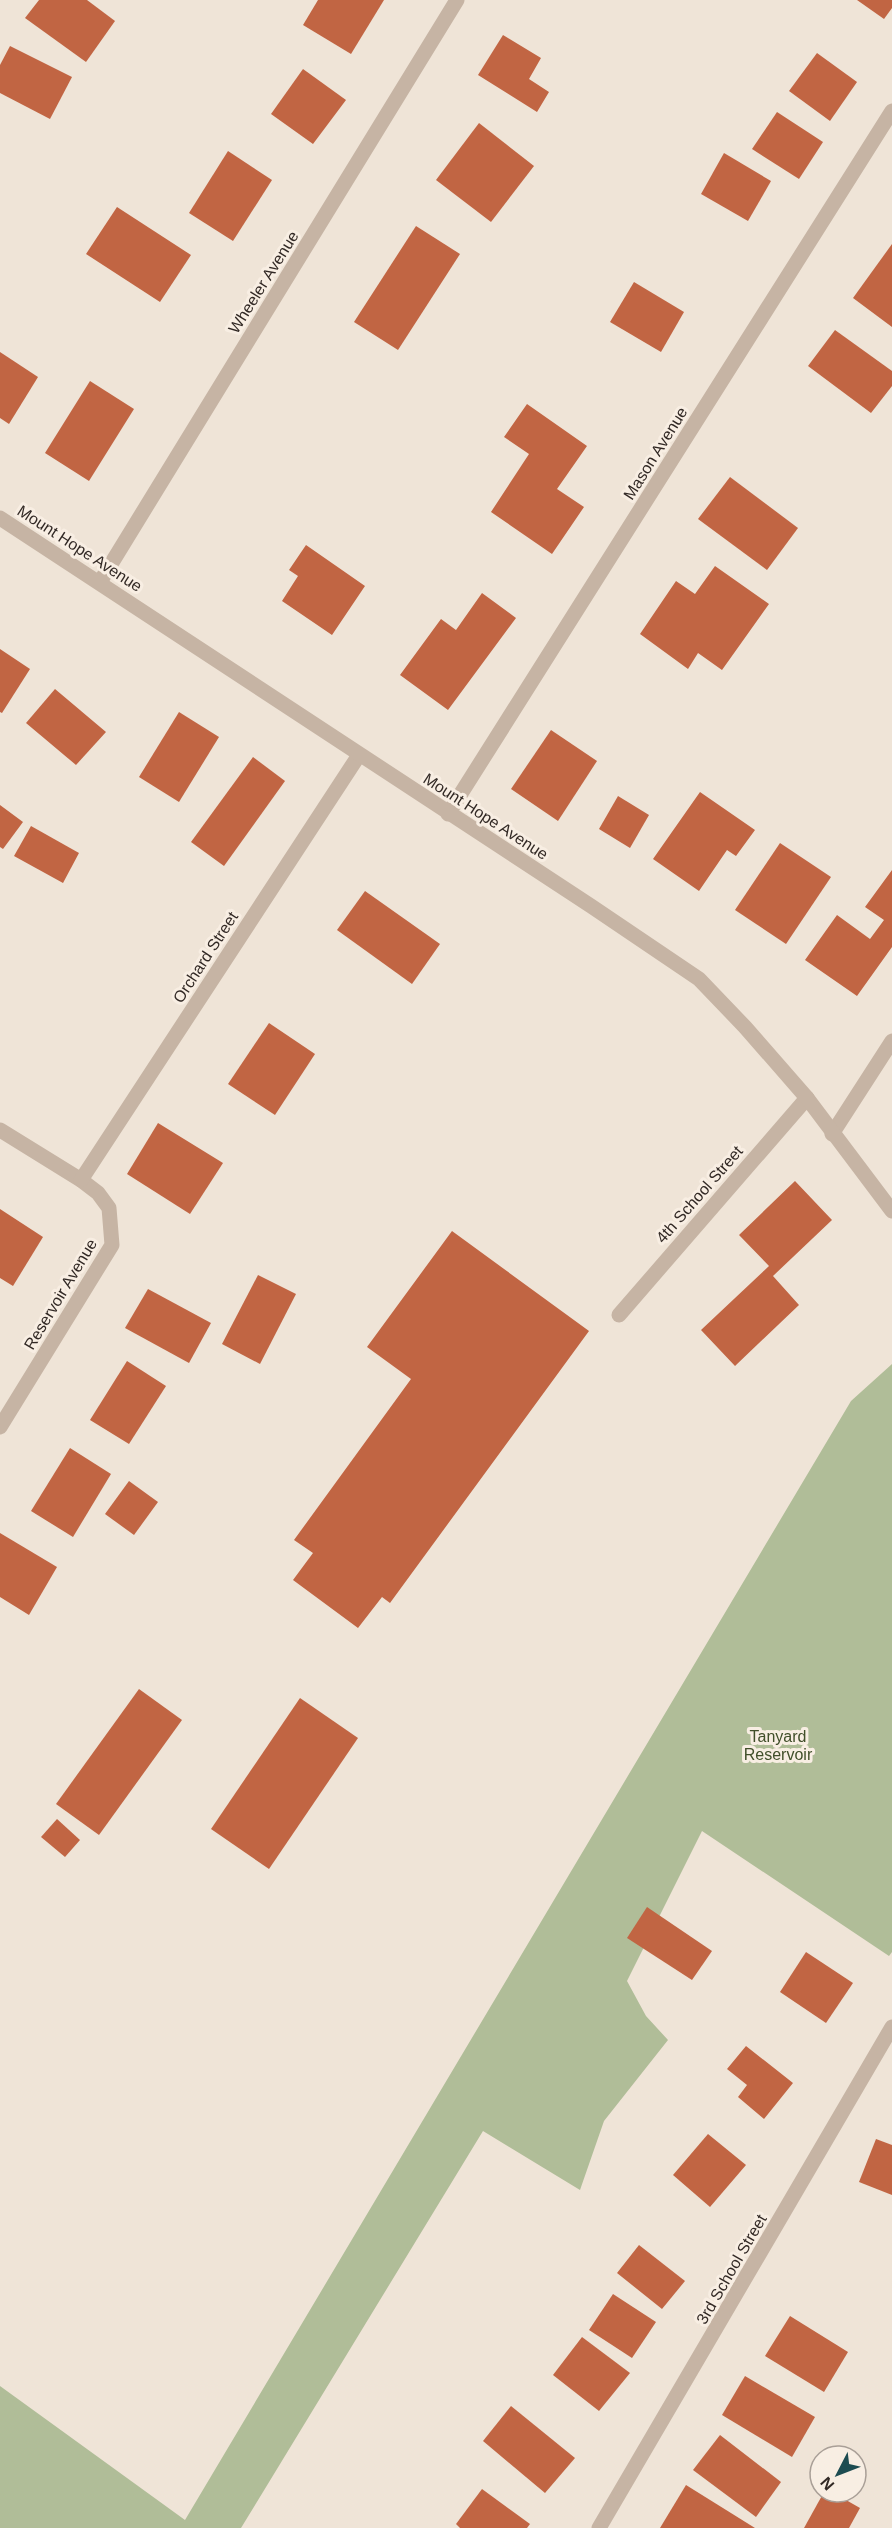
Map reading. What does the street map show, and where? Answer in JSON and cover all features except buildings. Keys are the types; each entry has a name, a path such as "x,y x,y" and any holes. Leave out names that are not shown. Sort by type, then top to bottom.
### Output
{"street":[{"name":"Wheeler Avenue","path":"100,582 457,0"},
{"name":"Mason Avenue","path":"448,814 892,111"},
{"name":"Mount Hope Avenue","path":"0,518 591,906 699,980 745,1027 807,1098 892,1211"},
{"name":"Orchard Street","path":"81,1180 359,755"},
{"path":"832,1134 892,1041"},
{"name":"4th School Street","path":"619,1314 807,1098"},
{"name":"Reservoir Avenue","path":"0,1130 98,1193 109,1208 112,1245 0,1427"},
{"name":"3rd School Street","path":"599,2528 892,2027"}],"green space":[{"name":"Tanyard Reservoir","path":"892,1364 892,1952 889,1956 702,1831 627,1981 646,2016 668,2040 604,2121 580,2190 483,2131 241,2528 0,2528 0,2386 185,2520 851,1401"}]}
